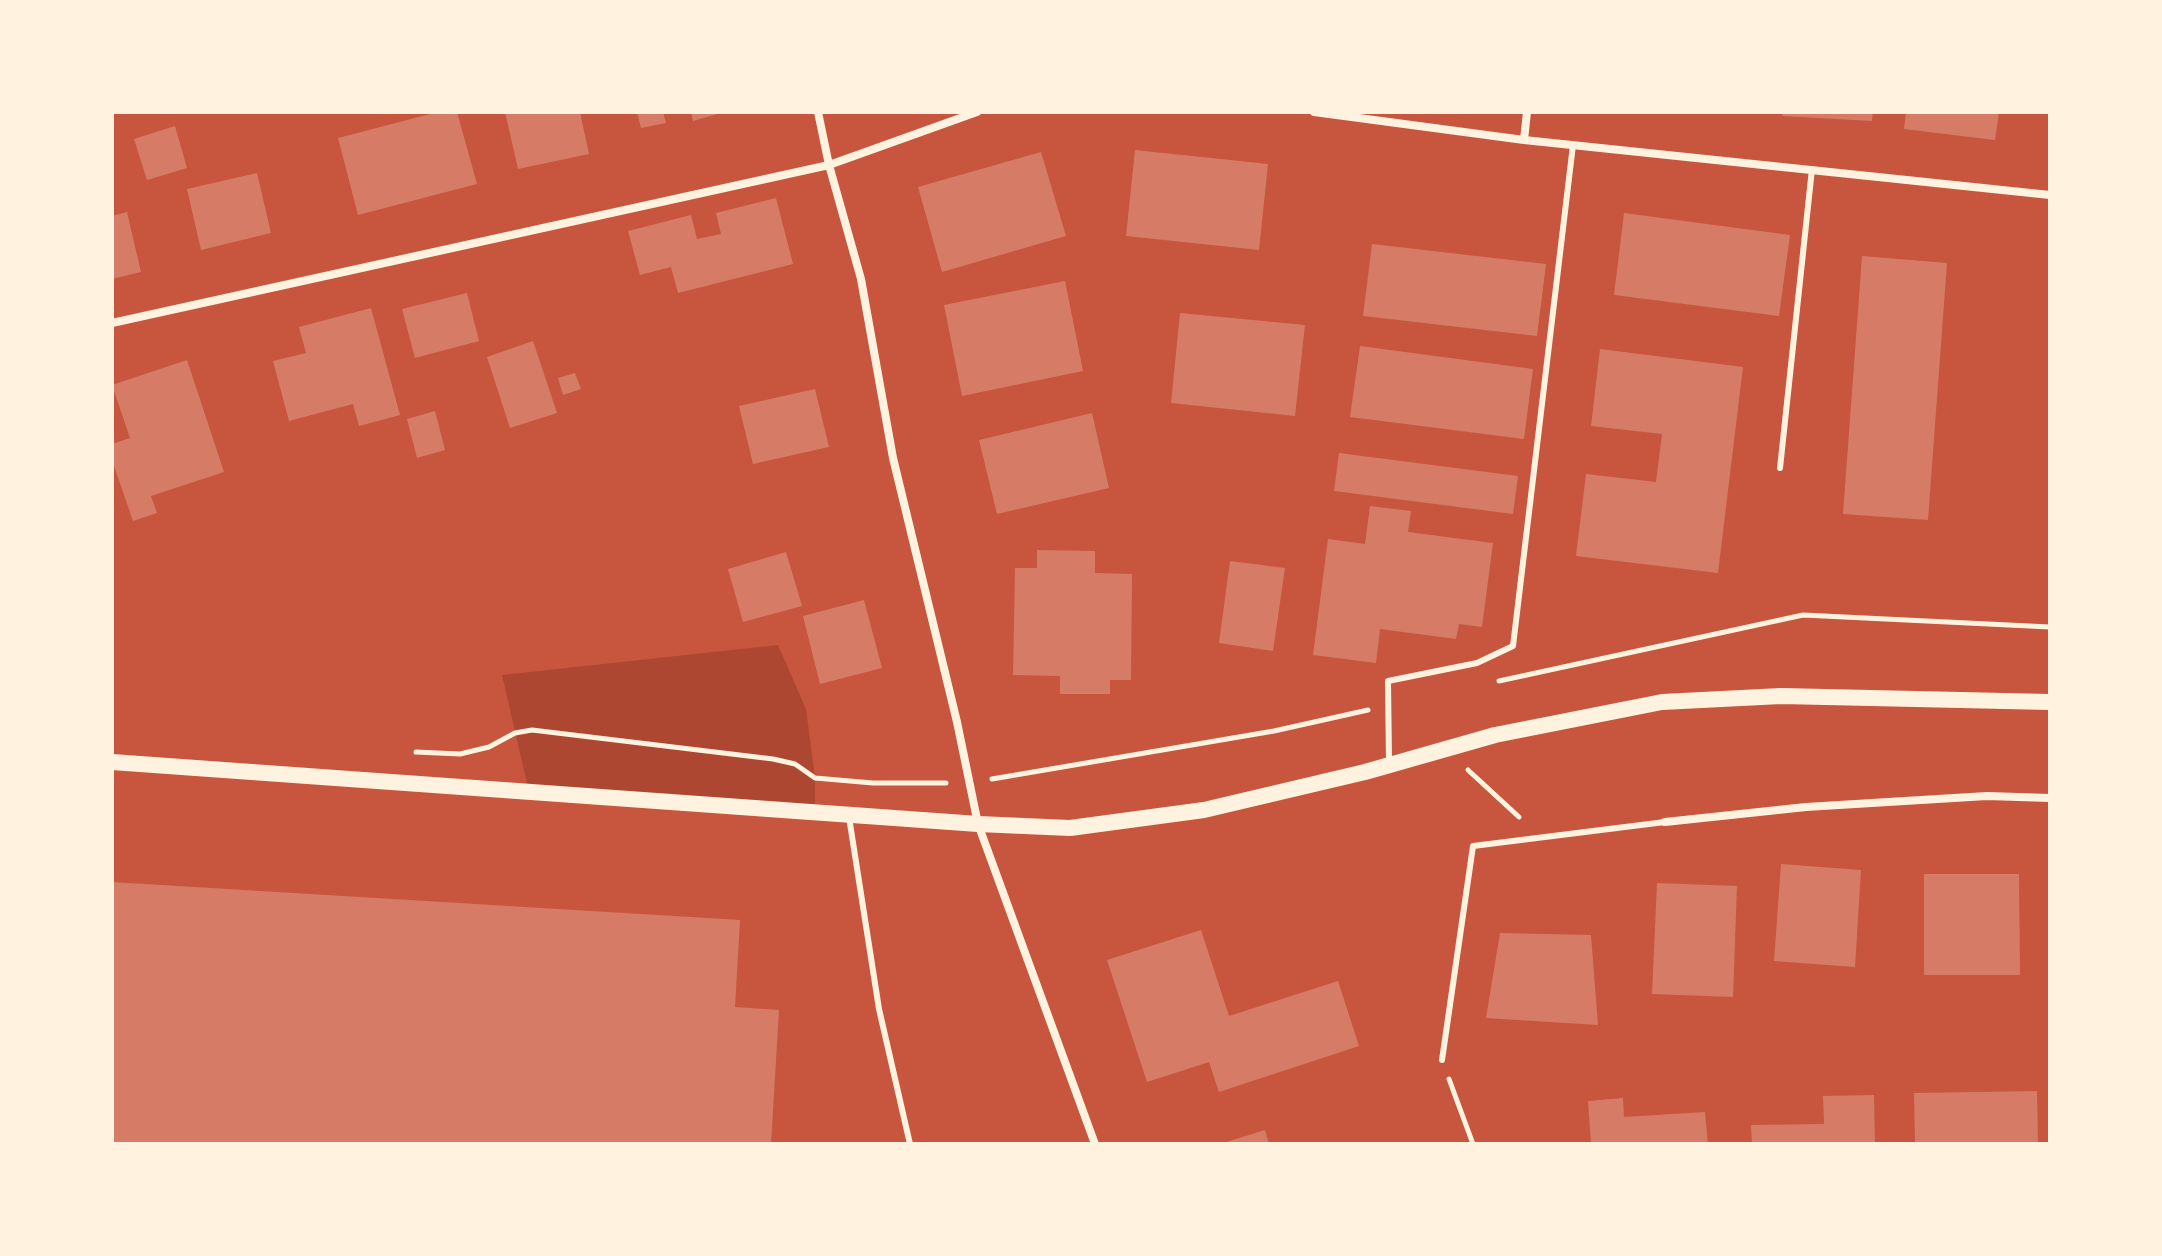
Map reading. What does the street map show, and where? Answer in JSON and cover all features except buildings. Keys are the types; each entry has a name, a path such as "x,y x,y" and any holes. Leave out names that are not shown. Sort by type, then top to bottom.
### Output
{"main road":[{"path":"112,762 1070,828 1204,810 1389,765 1495,735 1662,702 1781,696 2050,702"}],"street":[{"path":"818,112 829,165 861,279 893,458 978,824 1095,1144"},
{"path":"112,323 829,165 977,112"},
{"path":"1314,112 1524,140 2050,195"},
{"path":"1524,140 1527,112"},
{"path":"1665,822 1821,806 1987,796 2050,798"}],"lane":[{"path":"1389,765 1388,681 1477,663 1513,646 1573,145"},
{"path":"1780,468 1812,169"},
{"path":"849,815 879,1009 910,1144"},
{"path":"1442,1060 1473,846 1665,822"}],"path":[{"path":"1496,682 1803,615 2050,627"},
{"path":"412,752 460,754 489,747 515,733 532,730 773,759 795,764 815,778 873,783 969,783 1274,731 1388,706"},
{"path":"1457,745 1470,773 1541,837"},
{"path":"1442,1060 1473,1144"}],"shaded area":[{"path":"778,645 806,709 815,778 815,813 529,792 502,675"}]}
